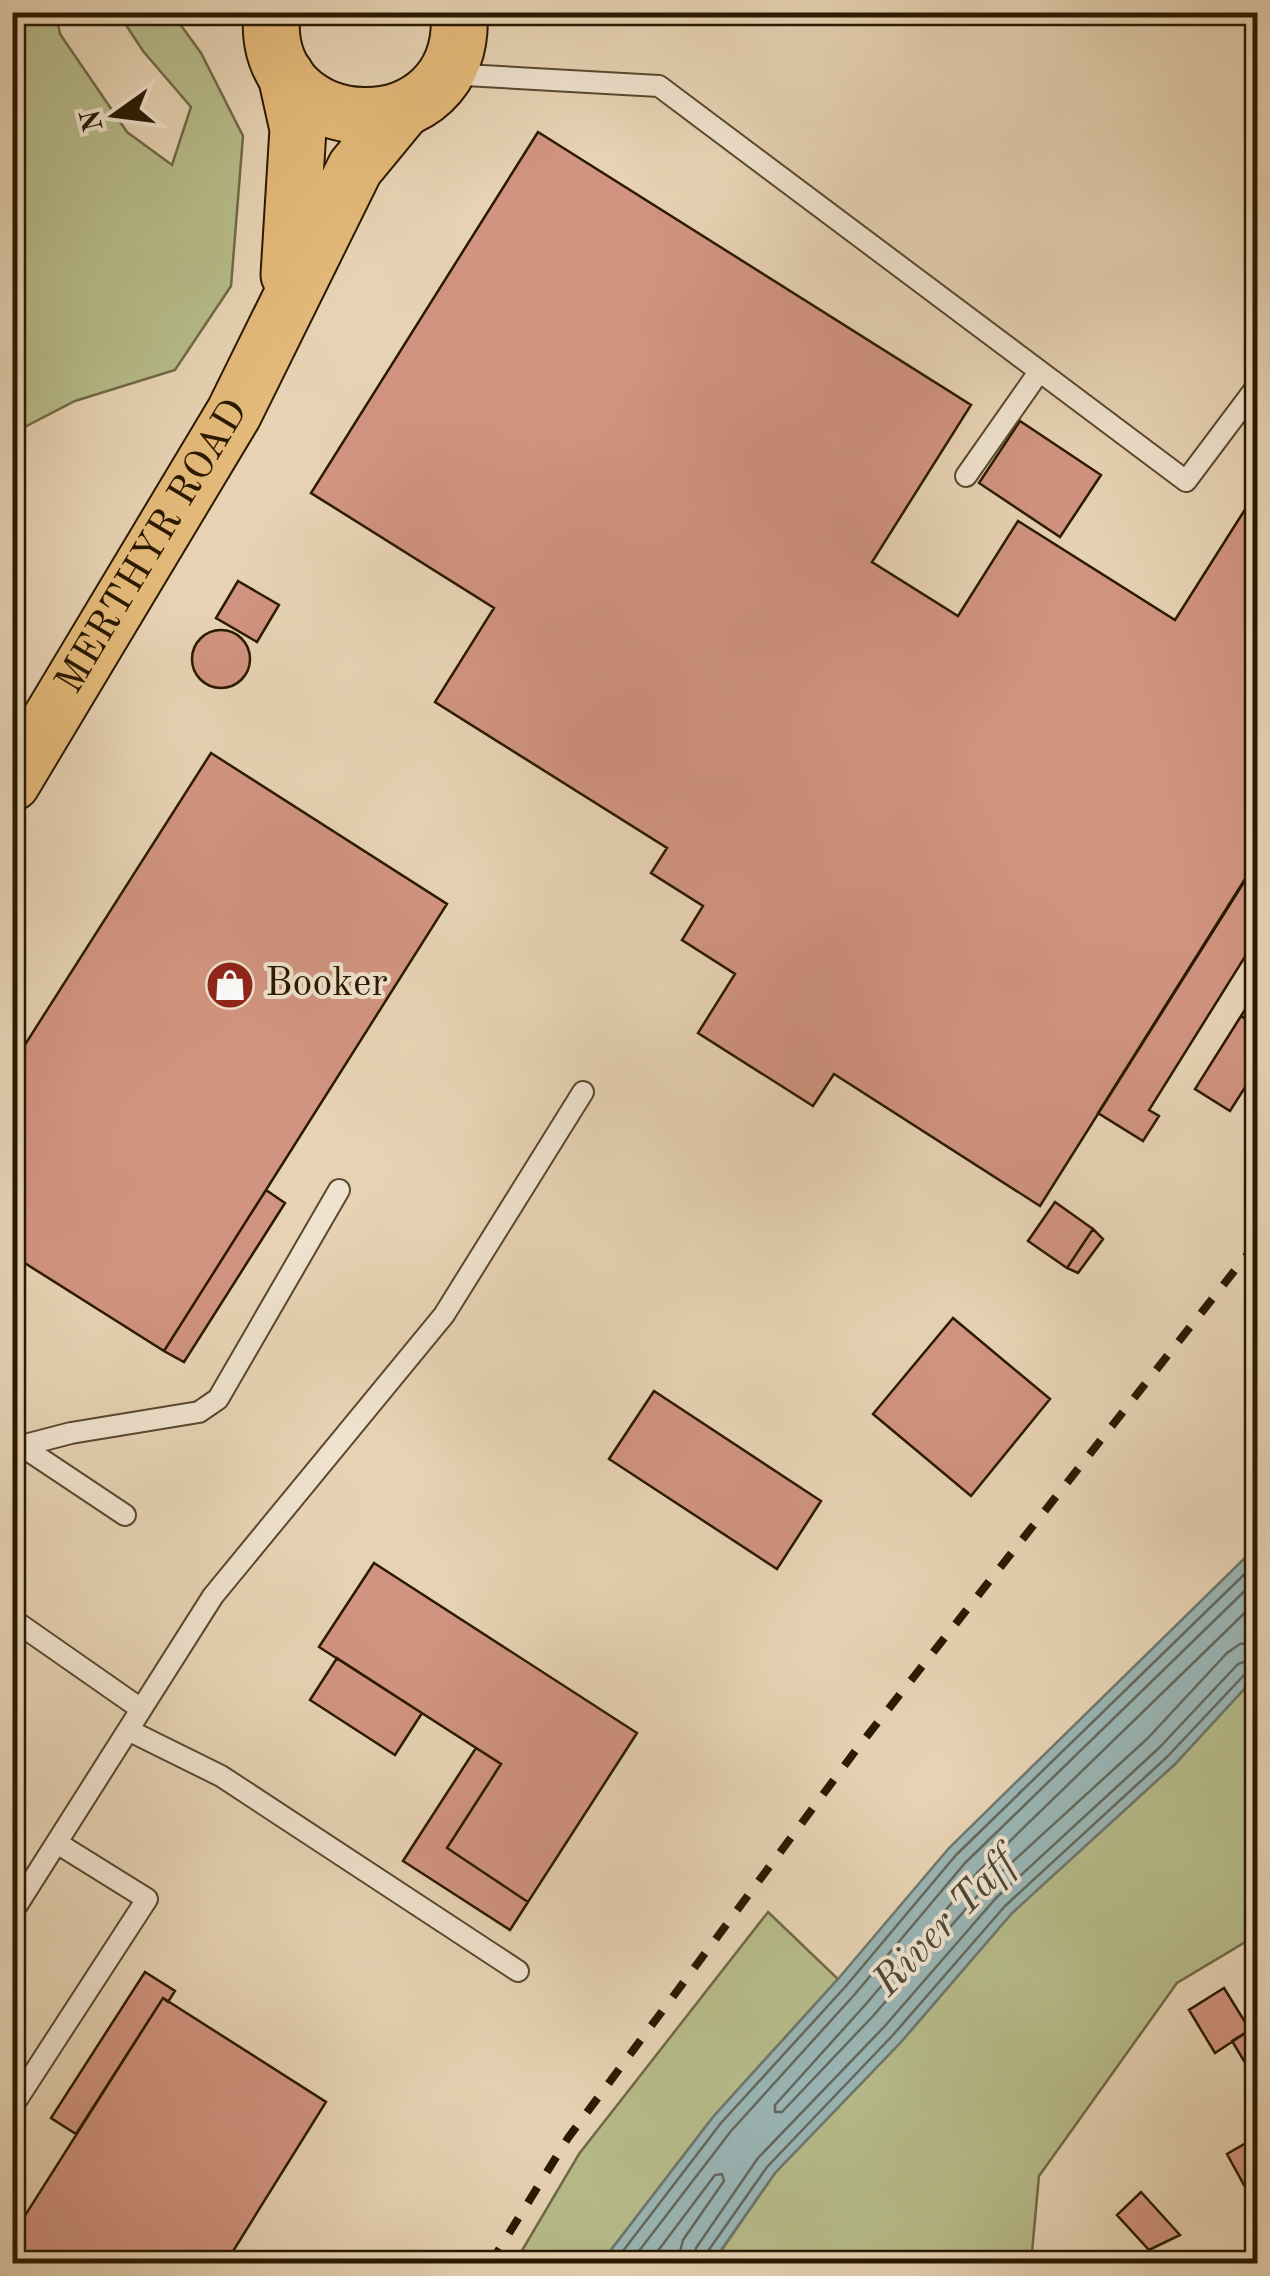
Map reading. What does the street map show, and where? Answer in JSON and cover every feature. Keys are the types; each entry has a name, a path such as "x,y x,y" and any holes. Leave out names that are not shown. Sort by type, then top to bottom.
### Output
{"main road":[{"path":"445,74 456,50 460,12"},
{"path":"270,32 305,96 337,114 369,118 402,111"},
{"name":"MERTHYR ROAD","path":"270,32 298,128 287,305"},
{"name":"MERTHYR ROAD","path":"12,783 234,413 355,168 402,111 423,98 445,74"}],"lane":[{"path":"445,74 659,86 1186,481 1258,385"},
{"path":"966,476 1039,372"},
{"path":"12,1914 213,1596 444,1315 584,1092"},
{"path":"15,1448 71,1433 199,1412 218,1399 340,1190"},
{"path":"15,1448 125,1515"},
{"path":"12,1619 141,1709"},
{"path":"128,1730 221,1776 518,1971"},
{"path":"12,2107 147,1899 57,1843"}],"green space":[{"path":"13,12 56,13 60,34 127,132 172,165 191,107 143,51 118,13 172,13 201,53 243,136 231,286 175,370 75,401 13,433"},
{"path":"1257,1675 1257,1935 1177,1983 1039,2176 1031,2263 712,2264 775,2173 901,2042 1012,1913 1175,1764"},
{"path":"768,1912 838,1979 713,2117 601,2263 514,2264 579,2154"}],"water":[{"name":"River Taff","path":"1257,1546 1257,1675 1175,1764 1012,1913 901,2042 775,2173 712,2263 601,2263 713,2117 949,1848"}],"building":[{"path":"538,132 971,405 872,562 958,616 1018,521 1175,620 1258,489 1258,860 1040,1206 834,1074 813,1106 698,1033 735,974 682,940 703,906 651,873 667,848 435,702 494,608 311,493"},
{"path":"1020,421 1101,475 1060,537 979,483"},
{"path":"238,581 279,605 257,642 216,618"},
{"path":"221,630 242,638 250,659 242,680 221,688 200,680 192,659 200,638"},
{"name":"Booker","path":"211,753 447,904 164,1351 12,1255 12,1065"},
{"path":"1245,879 1258,887 1258,936 1149,1110 1159,1116 1143,1141 1098,1113"},
{"path":"1258,989 1258,1027 1241,1016"},
{"path":"1241,1016 1258,1027 1258,1067 1230,1111 1195,1089"},
{"path":"266,1190 285,1203 184,1362 164,1351"},
{"path":"1055,1202 1093,1229 1067,1268 1028,1241"},
{"path":"1093,1229 1103,1239 1078,1273 1067,1268"},
{"path":"953,1318 1050,1399 971,1496 873,1414"},
{"path":"654,1391 821,1501 777,1569 609,1459"},
{"path":"374,1563 637,1733 528,1902 447,1848 501,1764 319,1647"},
{"path":"337,1658 422,1713 395,1755 310,1700"},
{"path":"476,1748 501,1764 447,1848 528,1902 510,1930 403,1861"},
{"path":"145,1972 175,1991 168,2002 163,1998 76,2134 51,2118"},
{"path":"1224,1988 1250,2030 1215,2053 1189,2010"},
{"path":"163,1998 326,2102 225,2264 12,2264 12,2236"},
{"path":"1250,2030 1258,2043 1256,2081 1232,2041"},
{"path":"1253,2139 1258,2148 1258,2178 1244,2185 1227,2154"},
{"path":"1141,2192 1180,2235 1149,2250 1117,2215"}],"railway":[{"path":"490,2264 568,2138 856,1750 1258,1241"}],"place":[{"name":"Booker","path":"230,985"}]}
